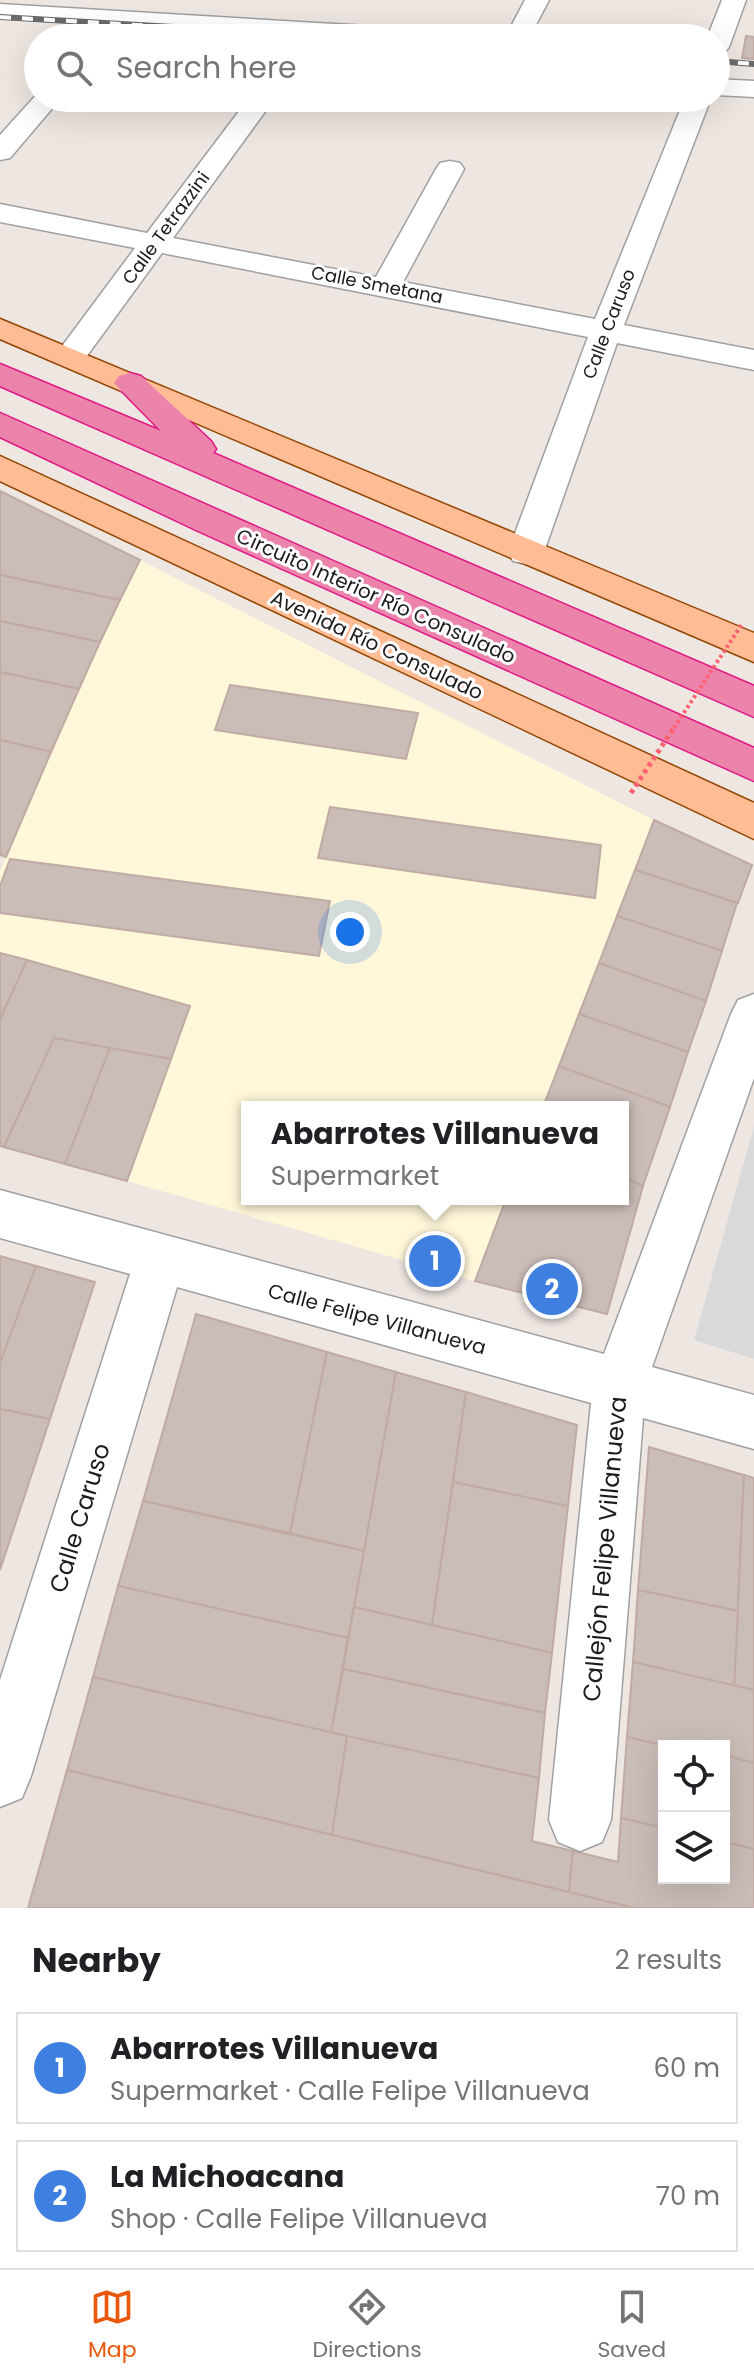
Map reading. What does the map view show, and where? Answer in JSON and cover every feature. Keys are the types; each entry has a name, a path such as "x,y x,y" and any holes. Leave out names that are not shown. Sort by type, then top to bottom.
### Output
{"highway":[{"path":"0,374 754,702"},
{"path":"130,383 221,470"},
{"name":"Circuito Interior Río Consulado","path":"0,424 210,522 754,765"}],"main road":[{"path":"0,328 526,552 748,636"},
{"name":"Avenida Río Consulado","path":"0,467 754,822"}],"street":[{"path":"524,24 537,0"},
{"path":"725,24 734,0"},
{"path":"0,11 293,24"},
{"path":"0,22 24,24"},
{"path":"730,34 754,28"},
{"path":"730,88 754,89"},
{"path":"0,152 36,112"},
{"name":"Calle Tetrazzini","path":"70,357 252,112"},
{"name":"Calle Caruso","path":"526,552 606,331 692,112"},
{"path":"386,286 450,169"},
{"name":"Calle Smetana","path":"0,213 754,360"},
{"name":"Callejón Felipe Villanueva","path":"580,1820 619,1386 754,1014"},
{"name":"Calle Felipe Villanueva","path":"0,1214 754,1422"},
{"name":"Calle Caruso","path":"0,1776 160,1259"}],"path":[{"path":"631,793 748,636"}],"shaded area":[{"path":"140,560 654,820 545,1101 241,1101 241,1205 505,1205 475,1281 127,1181 0,953 0,871 79,689"},
{"path":"754,1126 754,1359 694,1340"}],"building":[{"path":"746,36 754,37 754,59 742,58"},
{"path":"0,491 140,560 120,600 0,575"},
{"path":"0,575 120,600 100,642 0,621"},
{"path":"0,621 100,642 79,689 0,672"},
{"path":"0,672 79,689 51,752 0,740"},
{"path":"230,685 418,713 406,759 215,730"},
{"path":"0,740 51,752 6,857 0,855"},
{"path":"330,807 601,845 595,898 318,858"},
{"path":"654,820 752,865 738,903 635,870"},
{"path":"10,859 330,901 319,956 0,913 0,886"},
{"path":"635,870 737,903 722,951 617,916"},
{"path":"617,916 722,951 706,1001 599,963"},
{"path":"0,953 27,960 0,1020"},
{"path":"27,960 190,1006 171,1059 54,1038 4,1147 0,1146 0,1020"},
{"path":"599,963 706,1001 688,1052 579,1014"},
{"path":"579,1014 688,1052 670,1107 559,1066"},
{"path":"54,1038 110,1048 65,1164 4,1147"},
{"path":"110,1048 171,1059 127,1181 65,1164"},
{"path":"559,1066 670,1107 643,1186 629,1180 629,1101 545,1101"},
{"path":"629,1180 643,1186 607,1314 475,1281 504,1205 629,1205"},
{"path":"0,1256 36,1266 0,1363"},
{"path":"36,1266 95,1282 50,1419 0,1409 0,1363"},
{"path":"196,1314 327,1352 290,1533 143,1501"},
{"path":"327,1352 396,1372 364,1551 290,1533"},
{"path":"396,1372 466,1392 432,1625 354,1607"},
{"path":"466,1392 577,1425 568,1506 453,1482"},
{"path":"0,1409 50,1419 0,1570"},
{"path":"649,1447 744,1475 738,1611 638,1590"},
{"path":"744,1475 754,1478 754,1690 734,1686"},
{"path":"453,1482 568,1506 552,1653 432,1625"},
{"path":"143,1501 364,1551 348,1638 118,1586"},
{"path":"118,1586 348,1638 331,1733 93,1677"},
{"path":"638,1590 738,1611 734,1686 633,1662"},
{"path":"354,1607 552,1653 545,1713 343,1669"},
{"path":"633,1662 754,1690 754,1763 730,1757 730,1740 658,1740 658,1744 627,1737"},
{"path":"343,1669 545,1713 539,1778 331,1733"},
{"path":"93,1677 347,1736 332,1835 67,1770"},
{"path":"347,1736 539,1778 532,1841 573,1851 569,1892 332,1835"},
{"path":"627,1737 658,1744 658,1827 621,1818"},
{"path":"730,1757 754,1763 754,1849 730,1843"},
{"path":"67,1770 332,1835 635,1908 28,1908"},
{"path":"621,1818 658,1827 658,1884 730,1884 730,1843 754,1849 754,1908 635,1908 569,1892 573,1851 618,1862"}],"railway":[{"path":"0,17 121,24"},
{"path":"730,62 754,64"}],"place":[{"name":"Abarrotes Villanueva","path":"435,1261"},
{"name":"La Michoacana","path":"552,1289"}]}
